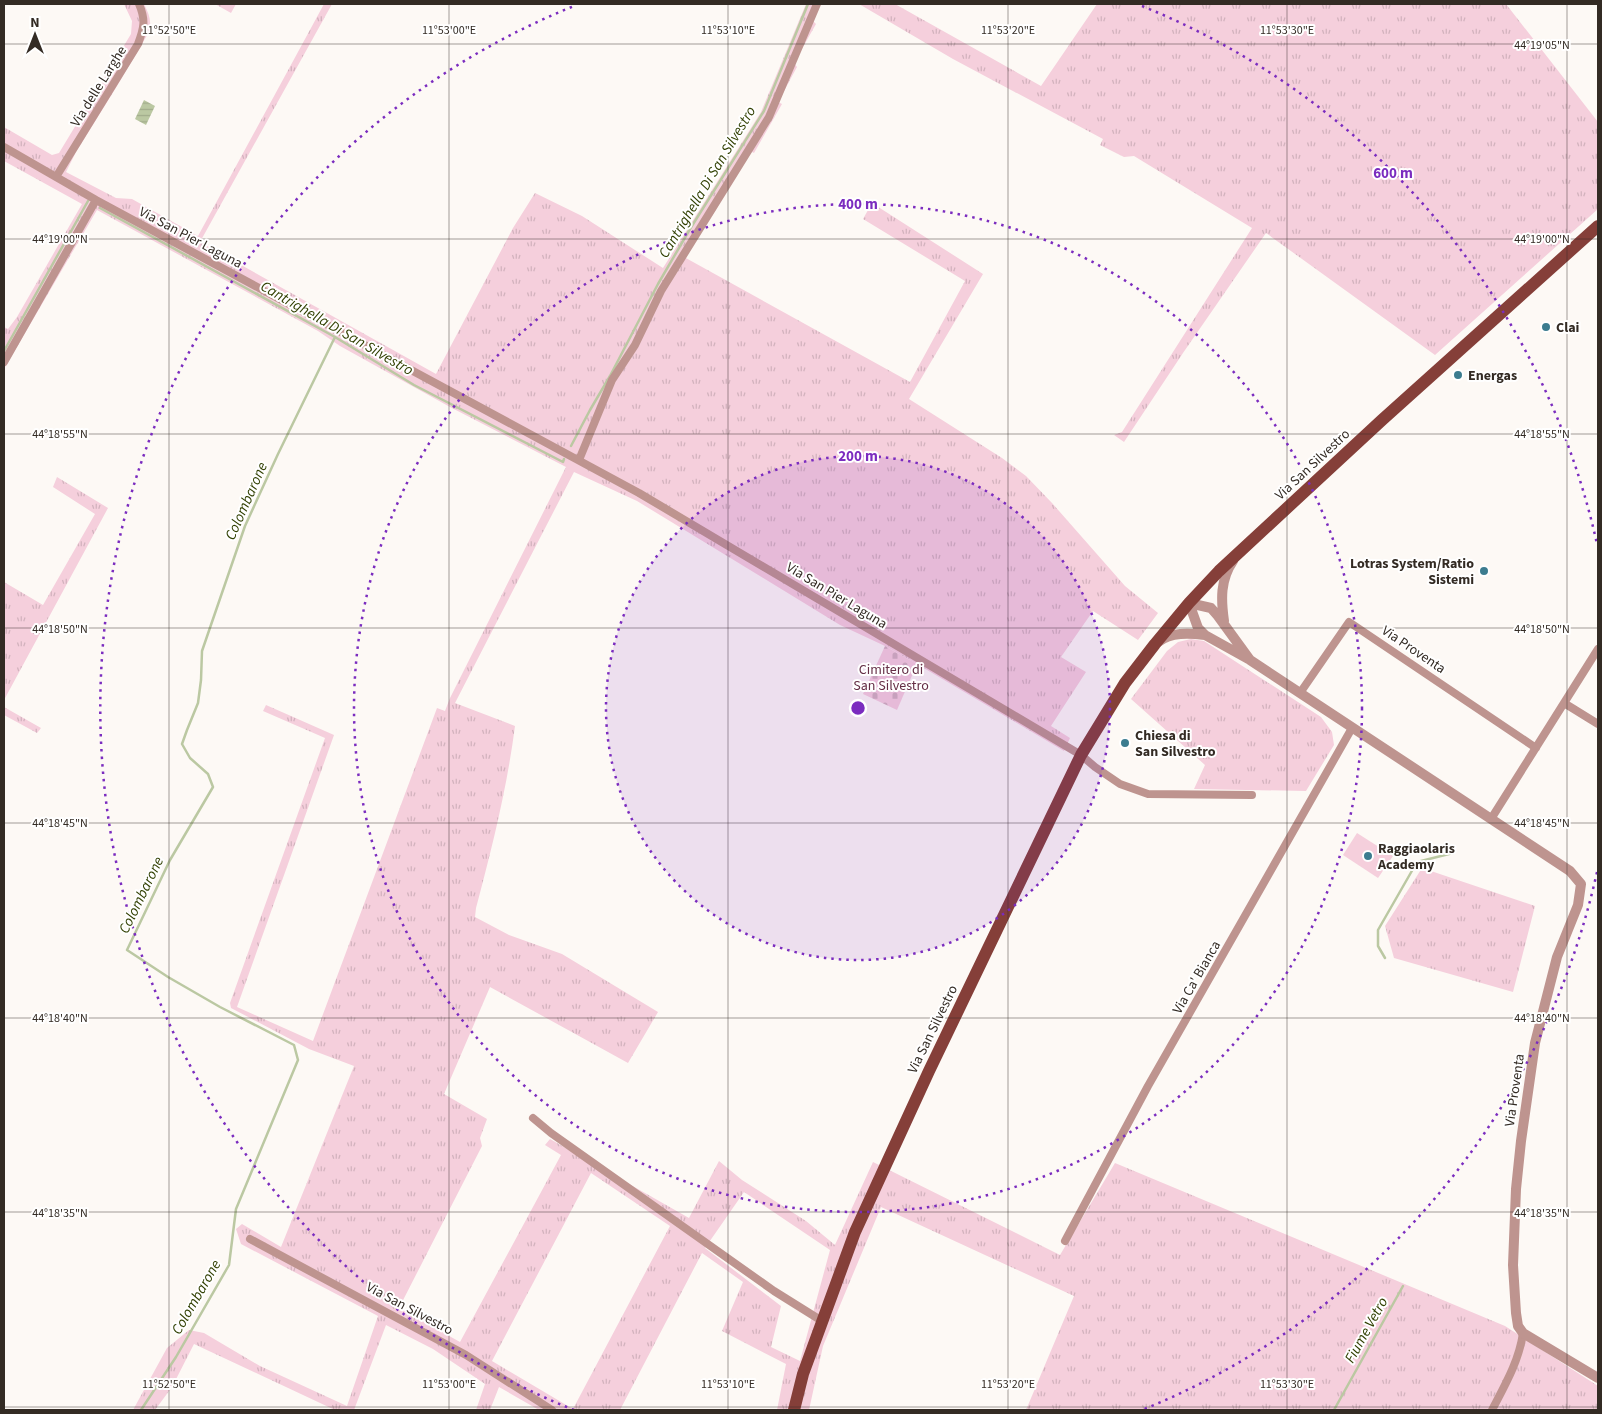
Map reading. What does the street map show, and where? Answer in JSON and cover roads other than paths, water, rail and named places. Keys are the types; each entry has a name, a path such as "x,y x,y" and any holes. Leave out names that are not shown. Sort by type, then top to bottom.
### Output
{"main road":[{"name":"Via San Silvestro","path":"794,1410 803,1374 855,1232 929,1071 1081,755 1125,683 1189,603 1219,571 1389,413 1598,226"}],"street":[{"name":"Via delle Larghe","path":"56,177 138,44 144,28 143,13 139,4"},
{"path":"579,460 612,380 635,345 661,291 769,118 817,4"},
{"name":"Via San Pier Laguna","path":"4,148 96,200 648,498 1081,755"},
{"path":"4,362 96,200"},
{"name":"Via Proventa","path":"1224,622 1221,601 1222,584 1229,568 1240,552"},
{"path":"1189,603 1198,628 1205,635"},
{"name":"Via Proventa","path":"1189,603 1211,608 1224,622 1250,660"},
{"name":"Via Proventa","path":"1300,693 1349,622 1536,748"},
{"name":"Via Proventa","path":"1155,644 1162,639 1182,634 1205,635 1250,660 1570,871 1581,884 1578,904 1556,957 1535,1043 1521,1141 1516,1189 1513,1265 1516,1313 1518,1326 1523,1333"},
{"path":"1491,819 1598,649"},
{"path":"1564,703 1598,724"},
{"name":"Via Ca' Bianca","path":"1065,1241 1148,1086 1352,728"},
{"path":"1081,755 1120,784 1148,794 1252,795"},
{"path":"533,1118 551,1133 774,1291 822,1321"},
{"name":"Via San Silvestro","path":"250,1239 466,1356 552,1410"},
{"path":"1492,1410 1514,1367 1523,1333 1598,1378"}],"waterway":[{"name":"Cantrighella Di San Silvestro","path":"571,446 658,284 764,111 808,4"},
{"name":"Cantrighella Di San Silvestro","path":"4,351 88,201"},
{"name":"Colombarone","path":"100,208 335,337 414,385 563,462 564,459"},
{"name":"Colombarone","path":"141,1410 176,1357 229,1265 236,1209 298,1060 294,1045 220,1007 168,977 127,950 170,860 213,787 208,774 190,758 182,744 198,703 202,651 245,526 335,337"},
{"name":"Fiume Vetro","path":"1385,958 1378,946 1378,930 1417,862 1453,853"},
{"name":"Fiume Vetro","path":"1334,1410 1403,1286"}],"place":[{"name":"Clai","path":"1546,327"},
{"name":"Energas","path":"1458,375"},
{"name":"Lotras System/Ratio Sistemi","path":"1484,571"},
{"name":"Chiesa di San Silvestro","path":"1125,743"},
{"name":"Raggiaolaris Academy","path":"1368,856"}],"park label":[{"name":"Cimitero di San Silvestro","path":"891,678"}]}
